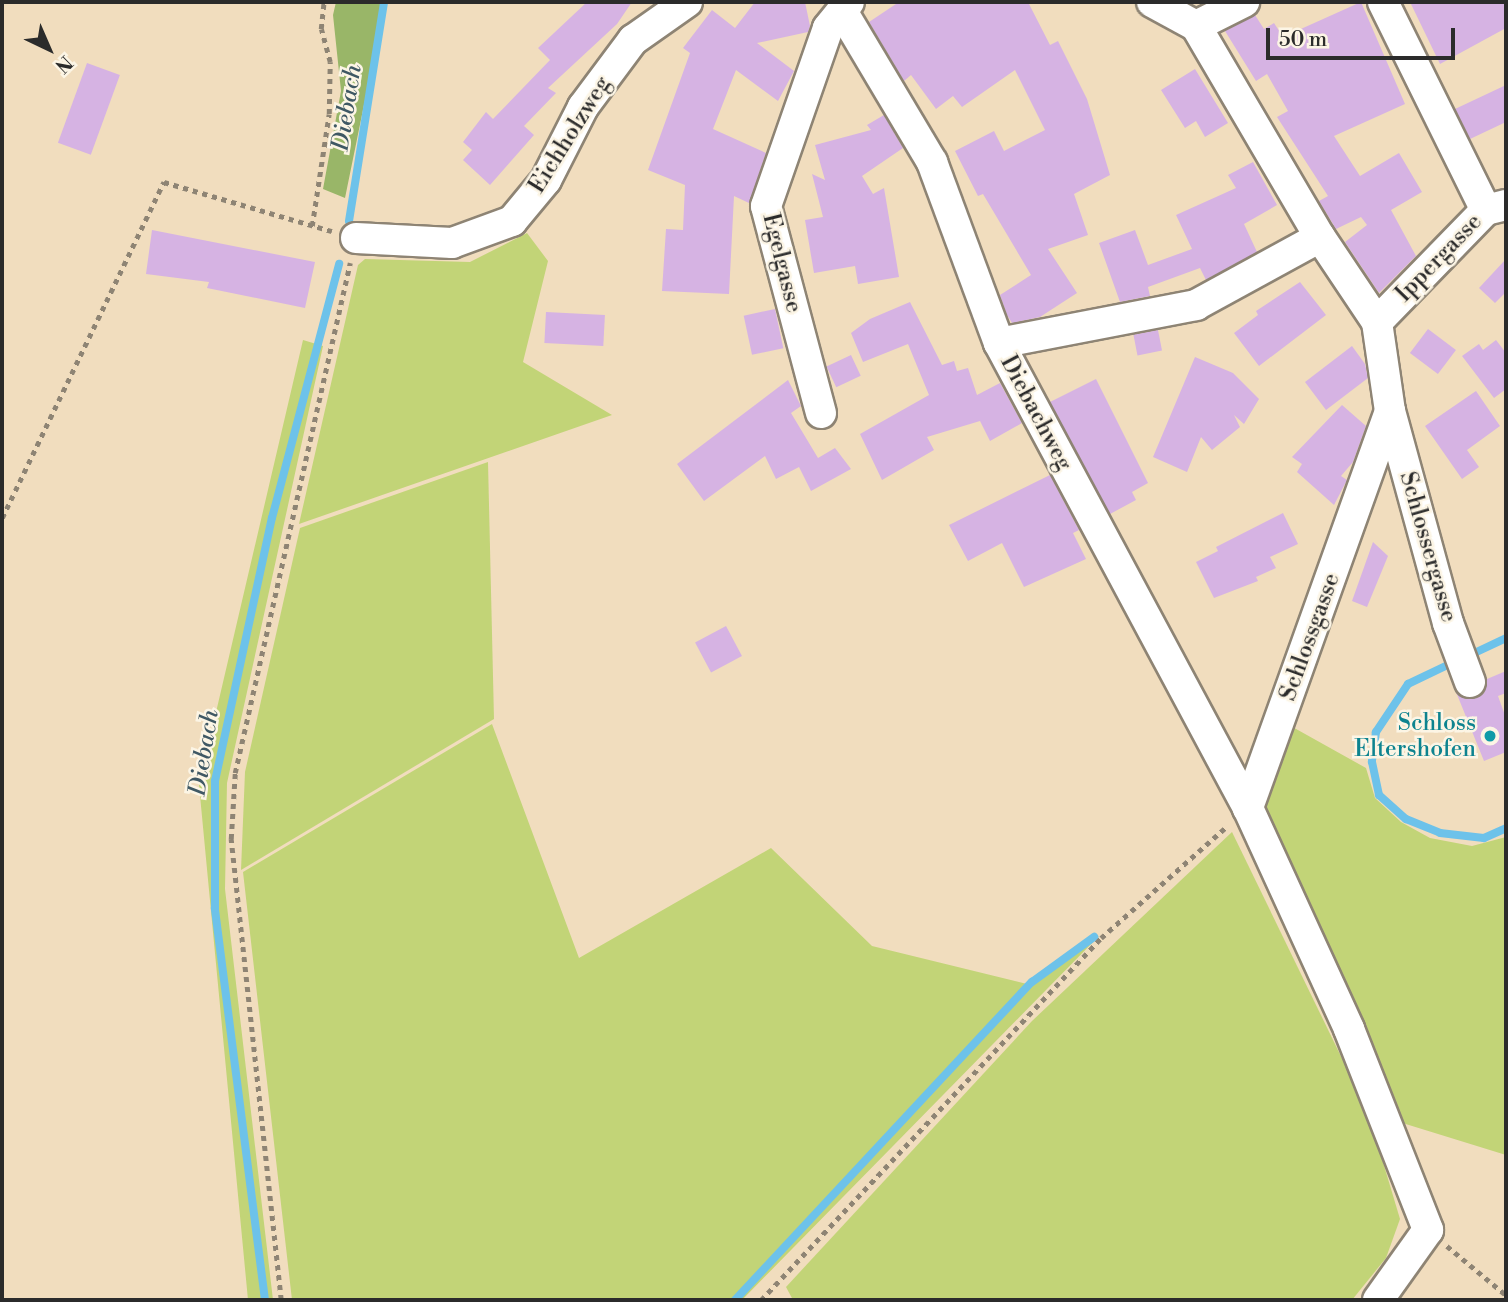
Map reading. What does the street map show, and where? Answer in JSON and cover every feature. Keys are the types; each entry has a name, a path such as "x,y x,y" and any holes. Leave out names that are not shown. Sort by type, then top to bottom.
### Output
{"street":[{"name":"Eichholzweg","path":"356,238 452,243 512,222 546,180 583,107 633,40 687,2"},
{"path":"1153,2 1196,26 1244,2"},
{"path":"1383,2 1496,207"},
{"name":"Diebachweg","path":"845,6 932,162 999,343 1248,808"},
{"name":"Egelgasse","path":"821,413 766,206 828,28 845,6"},
{"name":"Schlossgasse","path":"1196,26 1320,237 1377,322 1390,411 1248,808"},
{"name":"Ippergasse","path":"1377,322 1496,207"},
{"path":"999,343 1196,305 1320,237"},
{"name":"Schlossergasse","path":"1390,411 1448,623 1468,675"},
{"path":"1248,808 1349,1029 1428,1230 1378,1300"}],"path":[{"path":"312,226 329,114 330,62 321,29 324,2"},
{"path":"2,518 164,182 356,238 234,786 231,839 281,1300"},
{"path":"761,1300 1101,938 1248,808"},
{"path":"1428,1230 1506,1295"}],"green space":[{"path":"336,2 385,2 345,198 323,189 341,91 333,15"},
{"path":"527,233 548,261 523,362 612,415 299,524 358,265 365,259 470,262"},
{"path":"303,340 323,346 227,783 225,889 273,1300 248,1300 199,785"},
{"path":"488,462 494,719 241,870 245,772 300,528"},
{"path":"1280,720 1366,768 1375,798 1401,822 1430,838 1472,846 1506,837 1506,1155 1383,1117 1248,808"},
{"path":"492,724 579,958 771,848 872,946 1027,984 1099,936 742,1300 292,1300 243,872"},
{"path":"1232,832 1368,1112 1400,1219 1386,1258 1352,1300 793,1300 786,1287 1032,1021"}],"building":[{"path":"587,2 632,2 617,24 548,88 556,93 524,126 534,135 490,185 463,160 472,150 463,142 486,112 493,119 550,60 538,48"},
{"path":"755,2 805,2 810,26 808,32 757,43 794,71 778,101 736,70 713,129 766,153 749,203 734,196 729,294 662,291 666,229 683,230 685,185 648,170 690,53 683,48 712,10 735,28"},
{"path":"899,2 1028,2 1050,45 1058,41 1087,99 1110,175 1074,194 1088,235 1048,249 1077,293 1040,317 1012,323 1007,315 1000,295 1031,275 983,194 978,196 955,151 994,131 1004,151 1045,130 1015,70 962,107 953,96 936,109 911,75 904,81 869,22"},
{"path":"1361,2 1405,104 1334,136 1360,176 1399,153 1422,192 1391,210 1416,256 1379,293 1345,242 1367,225 1361,217 1336,229 1319,201 1328,196 1277,117 1288,111 1267,74 1256,81 1225,31 1255,15 1264,29 1274,23 1283,37"},
{"path":"1410,2 1506,2 1506,28 1440,64"},
{"path":"87,63 120,75 91,155 58,143"},
{"path":"1195,69 1228,123 1205,137 1196,121 1185,128 1161,90"},
{"path":"1506,85 1506,122 1470,139 1455,109"},
{"path":"884,115 903,148 862,176 873,194 884,188 899,277 858,284 855,266 814,273 805,220 823,217 812,174 825,180 815,145 871,130 867,125"},
{"path":"1253,162 1277,205 1244,224 1257,252 1206,280 1200,268 1148,287 1150,296 1120,302 1099,243 1135,230 1148,265 1192,249 1176,215 1236,188 1228,175"},
{"path":"152,230 315,262 305,308 207,288 209,282 146,274"},
{"path":"1506,259 1506,292 1495,303 1479,288"},
{"path":"1300,282 1326,315 1259,366 1234,333 1258,315 1256,311"},
{"path":"910,302 942,365 954,361 957,371 968,368 977,395 1000,383 1022,423 990,441 980,421 927,437 934,450 882,480 860,434 929,395 908,344 863,362 851,333 870,319"},
{"path":"775,309 783,348 752,355 744,316"},
{"path":"546,312 605,315 603,346 544,343"},
{"path":"1428,329 1456,350 1438,374 1410,353"},
{"path":"1158,330 1162,351 1137,355 1133,335"},
{"path":"1496,340 1506,353 1506,389 1494,398 1462,356 1479,344 1483,350"},
{"path":"1352,346 1365,364 1368,378 1326,410 1305,382"},
{"path":"851,355 861,376 836,387 827,366"},
{"path":"1195,357 1233,373 1259,399 1244,424 1234,415 1240,427 1212,450 1201,437 1187,472 1153,457"},
{"path":"1096,379 1148,483 1132,492 1136,500 1110,514 1050,402"},
{"path":"788,380 801,406 791,413 818,458 835,448 851,469 811,491 799,467 776,479 765,456 704,501 677,464"},
{"path":"1476,391 1500,426 1467,450 1479,467 1462,479 1425,426"},
{"path":"1342,405 1366,426 1353,462 1341,476 1347,480 1334,505 1297,472 1302,464 1292,457"},
{"path":"1050,475 1079,530 1073,533 1086,559 1024,587 1002,543 968,561 949,525"},
{"path":"1283,513 1298,544 1270,557 1276,568 1256,577 1258,581 1214,598 1196,562 1218,551 1216,547"},
{"path":"1373,542 1388,556 1367,607 1352,601"},
{"path":"726,626 742,656 711,672 695,642"},
{"name":"Schloss Eltershofen","path":"1506,671 1506,693 1498,696 1506,718 1506,752 1484,761 1456,692 1466,699 1477,698 1484,693 1487,679"}],"waterway":[{"name":"Diebach","path":"349,221 384,2"},
{"name":"Diebach","path":"265,1300 215,908 215,781 272,518 339,264"},
{"path":"1468,656 1506,638"},
{"path":"1456,661 1408,684 1376,732 1372,762 1379,795 1406,819 1440,833 1484,838 1506,828"},
{"path":"735,1300 1032,982 1094,937"}],"place":[{"name":"Schloss Eltershofen","path":"1490,736"}]}
